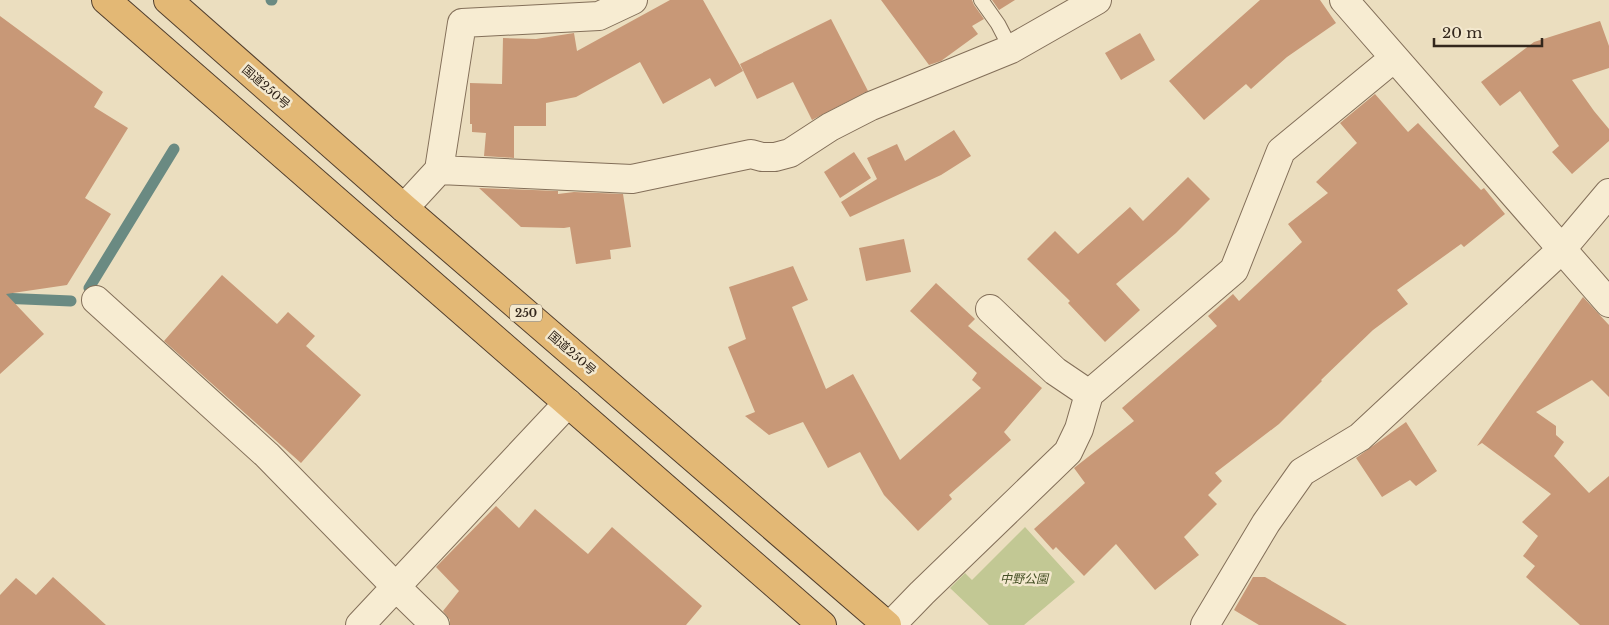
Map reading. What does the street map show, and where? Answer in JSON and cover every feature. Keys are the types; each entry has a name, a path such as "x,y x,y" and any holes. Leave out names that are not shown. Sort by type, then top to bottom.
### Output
{"highway":[{"path":"106,0 822,625"},
{"name":"国道250号","path":"168,0 404,208 887,625"}],"street":[{"path":"404,208 439,170 462,23 599,16 633,0"},
{"path":"439,170 632,179 750,154 762,158 775,158 790,153 830,127 871,106 1011,49 1097,0"},
{"path":"1344,0 1609,303"},
{"path":"891,625 1068,452 1079,429 1088,394 1234,270 1281,151 1394,58"},
{"path":"1205,625 1266,523 1302,472 1360,437 1561,250 1609,193"},
{"path":"96,300 266,455 436,625"},
{"path":"990,309 1055,371 1088,394"},
{"path":"360,625 568,402"}],"lane":[{"path":"981,0 998,24 1011,49"}],"green space":[{"name":"中野公園","path":"1025,527 1075,582 1024,625 989,625 950,588 965,573 972,580"}],"building":[{"path":"670,0 703,0 743,71 715,87 710,78 663,104 640,62 576,97 546,103 546,126 514,126 514,158 484,156 486,133 472,132 472,124 470,124 470,83 502,84 503,38 536,39 574,33 577,51"},
{"path":"881,0 972,0 984,19 972,26 978,34 941,61 929,65"},
{"path":"992,0 1015,0 999,10"},
{"path":"1260,0 1320,0 1336,23 1287,57 1251,89 1246,84 1204,120 1169,81"},
{"path":"0,16 103,92 94,107 128,128 85,198 111,214 67,285 6,294 44,334 0,374"},
{"path":"831,19 868,91 812,120 793,82 757,99 740,64"},
{"path":"1600,21 1609,46 1609,68 1572,80 1609,129 1609,141 1572,174 1552,152 1559,146 1520,91 1500,106 1481,82 1534,42"},
{"path":"1140,33 1155,60 1121,80 1105,53"},
{"path":"1375,94 1408,132 1418,123 1481,190 1484,188 1505,214 1464,247 1461,244 1397,290 1408,304 1373,330 1279,424 1215,473 1222,481 1208,495 1217,504 1184,537 1199,555 1155,590 1116,544 1084,576 1056,547 1053,550 1034,529 1085,483 1074,468 1134,421 1122,408 1217,326 1208,316 1233,294 1239,301 1302,242 1288,224 1328,193 1316,182 1357,143 1340,123"},
{"path":"954,130 971,156 941,175 850,217 841,202 877,179 867,158 897,144 905,161"},
{"path":"854,152 871,178 840,198 824,172"},
{"path":"1188,177 1210,199 1176,233 1116,284 1140,310 1105,342 1068,303 1070,301 1027,259 1055,231 1078,254 1130,207 1143,221"},
{"path":"479,188 558,191 558,194 574,192 623,194 631,247 610,250 611,259 576,264 570,227 521,227"},
{"path":"904,239 911,272 866,281 859,248"},
{"path":"793,266 808,300 792,307 826,389 853,374 900,460 981,388 972,380 977,373 910,311 936,283 975,319 968,326 1042,388 1004,432 1011,440 949,495 952,499 918,531 884,495 860,452 828,468 803,422 769,435 745,416 755,412 728,347 746,339 729,287"},
{"path":"222,275 277,324 288,312 315,336 306,346 361,395 301,463 164,341"},
{"path":"1583,297 1609,325 1609,397 1592,380 1536,412 1556,426 1556,435 1564,442 1554,456 1589,493 1609,476 1609,625 1580,625 1526,577 1535,566 1523,556 1538,536 1522,522 1551,494 1482,443 1477,446"},
{"path":"1406,422 1437,471 1416,486 1410,480 1382,497 1356,458"},
{"path":"496,506 519,528 535,509 588,554 612,527 702,606 686,625 450,625 450,620 443,611 459,591 436,567"},
{"path":"53,577 106,625 0,625 0,595 16,578 36,595"},
{"path":"1253,577 1265,577 1347,625 1259,625 1234,610"}],"waterway":[{"path":"89,288 174,149"},
{"path":"0,298 71,301"}]}
